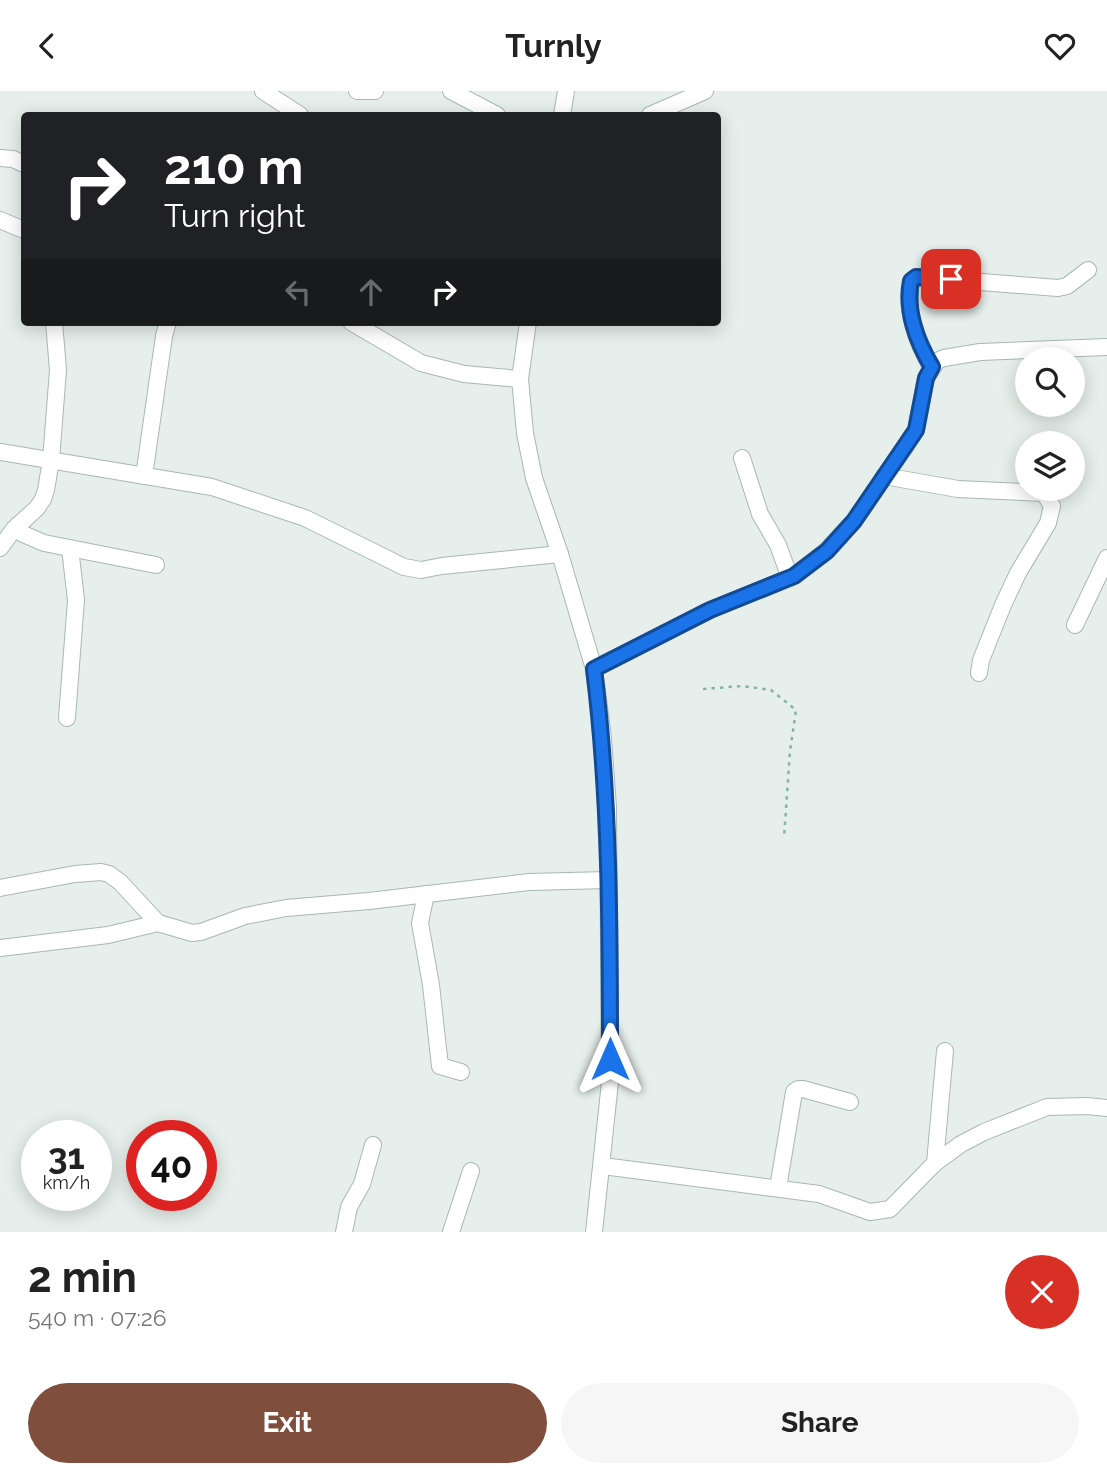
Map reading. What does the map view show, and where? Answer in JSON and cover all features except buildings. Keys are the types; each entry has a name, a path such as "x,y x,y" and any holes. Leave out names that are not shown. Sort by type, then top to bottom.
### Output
{"street":[{"path":"263,91 295,112"},
{"path":"357,91 375,91"},
{"path":"452,91 491,112"},
{"path":"562,112 566,91"},
{"path":"664,112 705,91"},
{"path":"0,158 21,163"},
{"path":"0,220 21,229"},
{"path":"932,367 915,334 909,290 911,281 916,277 1058,288 1067,286 1088,270"},
{"path":"0,548 43,499 51,460 58,370 54,326"},
{"path":"144,476 167,326"},
{"path":"358,326 421,363 464,374 520,379"},
{"path":"527,326 520,379 525,433 534,478 594,669 606,780 610,1082 594,1232"},
{"path":"594,669 710,610 790,578 827,551 854,521 916,430 926,378 932,367 944,358 980,352 1107,347"},
{"path":"0,452 212,487 305,518 412,569 560,554"},
{"path":"742,459 760,514 778,545 790,578"},
{"path":"884,476 958,489 1044,493 1052,506 1048,523 1017,573 1003,605 981,660 979,673"},
{"path":"18,525 22,533 44,543 156,565"},
{"path":"67,718 76,600 70,548"},
{"path":"1074,625 1107,558"},
{"path":"0,888 101,872 120,882 158,923 184,932 201,932 245,916 286,908 529,882 608,880"},
{"path":"426,894 420,923 431,985 440,1066 461,1072"},
{"path":"0,948 108,935 158,923"},
{"path":"935,1163 945,1051"},
{"path":"778,1188 794,1092 803,1089 850,1102"},
{"path":"603,1166 819,1194 858,1209 882,1212 890,1209 935,1163 961,1144 984,1132 1047,1107 1107,1108"},
{"path":"344,1232 349,1207 362,1184 373,1145"},
{"path":"451,1232 471,1171"}],"path":[{"path":"703,689 742,686 771,690 796,710 790,751 784,838"}],"route":[{"path":"610,1059 608,807 594,669 710,610 794,576 827,551 854,521 916,430 926,378 932,367 915,334 909,290 911,281 923,276 951,279"}]}
